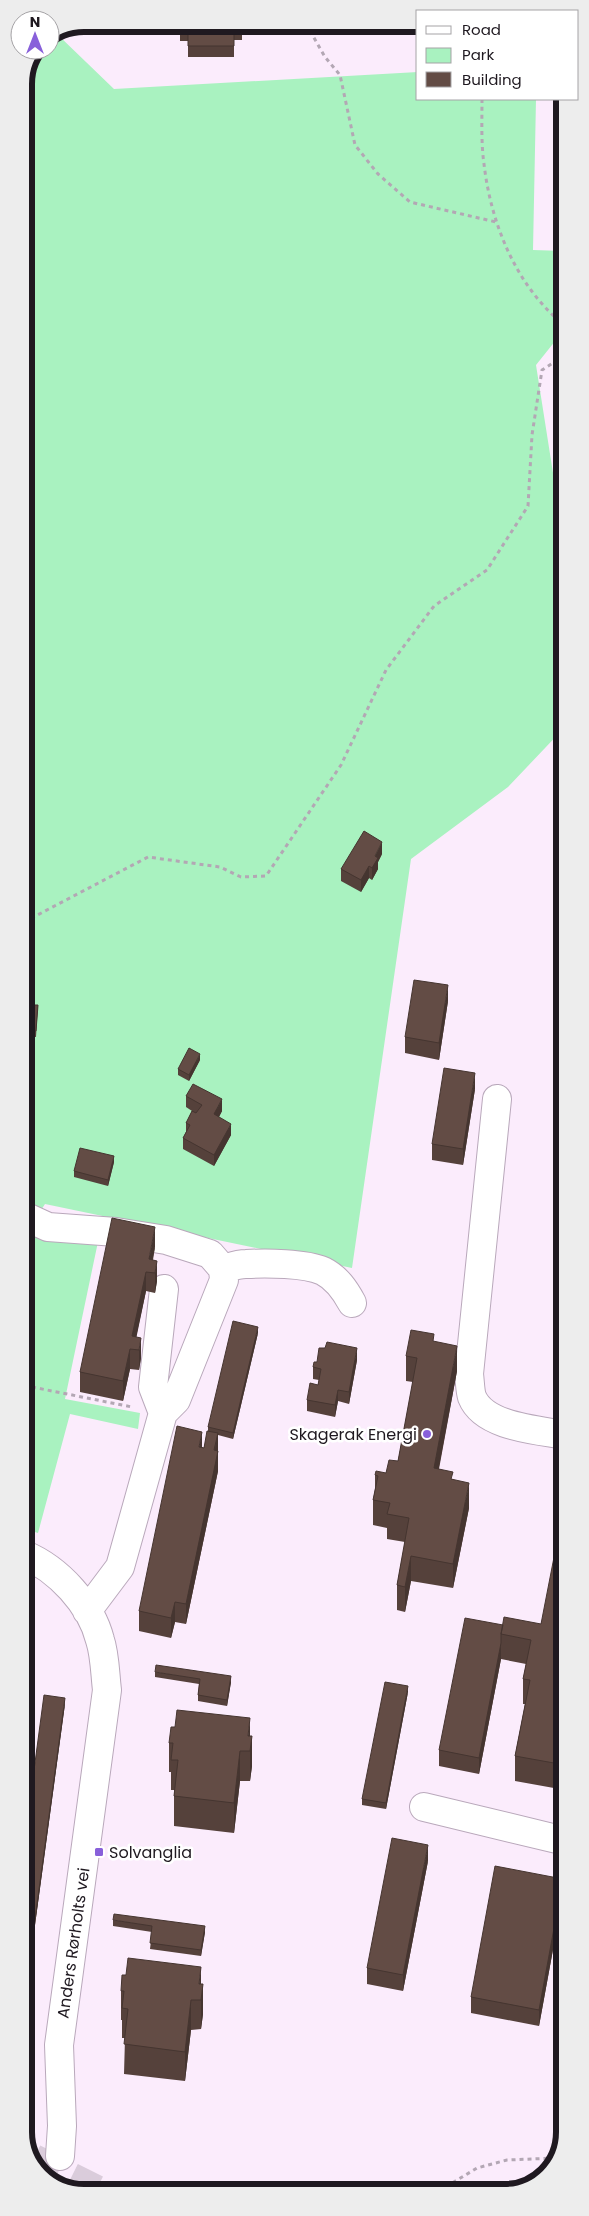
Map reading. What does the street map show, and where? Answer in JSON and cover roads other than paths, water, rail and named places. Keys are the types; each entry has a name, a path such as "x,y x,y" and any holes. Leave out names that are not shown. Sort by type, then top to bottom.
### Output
{"street":[{"path":"497,1099 469,1374 472,1398 486,1415 507,1424 556,1433"},
{"path":"32,1220 48,1227 116,1232 166,1240 210,1254 223,1269 224,1280 176,1400 162,1413 120,1567 87,1611"},
{"path":"223,1269 244,1264 310,1268 323,1271 338,1282 352,1303"},
{"path":"162,1413 153,1387 164,1289"},
{"name":"Anders Rørholts vei","path":"32,1559 48,1568 72,1590 87,1611 100,1639 107,1690 59,2045 62,2126 60,2156"},
{"path":"424,1807 556,1839"}],"tunnel":[{"path":"43,2162 85,2183"}],"place":[{"name":"Skagerak Energi","path":"427,1434"},
{"name":"Solvanglia","path":"99,1852"}]}
